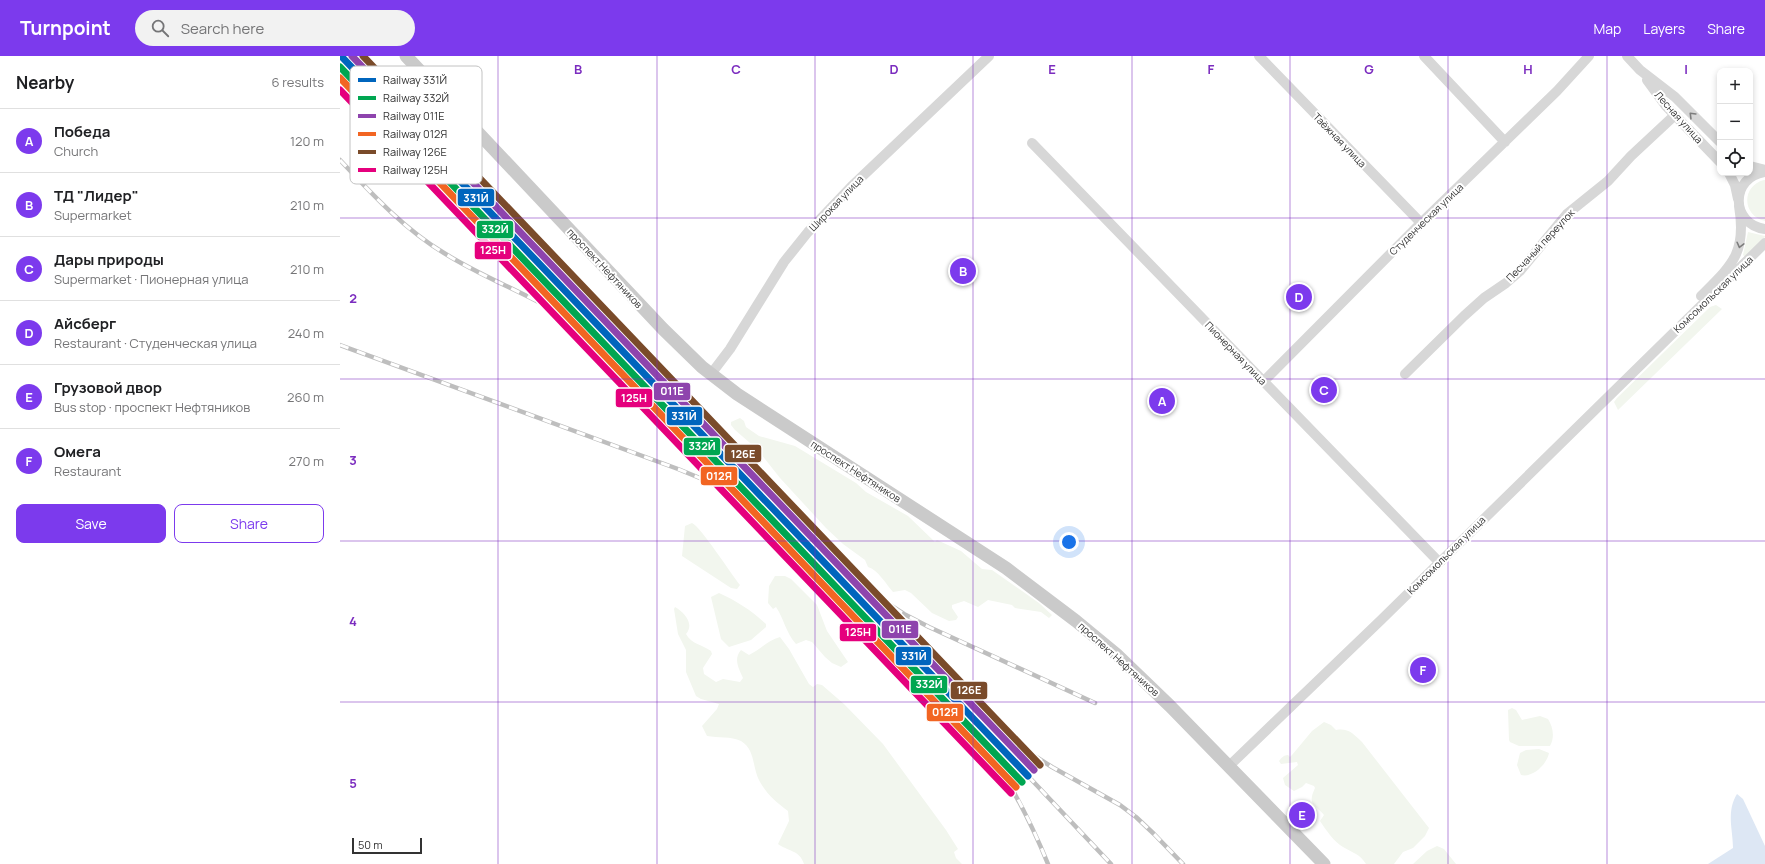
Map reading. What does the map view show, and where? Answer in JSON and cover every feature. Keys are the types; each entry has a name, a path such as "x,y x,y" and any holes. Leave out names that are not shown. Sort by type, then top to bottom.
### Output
{"main road":[{"name":"проспект Нефтяников","path":"406,56 415,66"},
{"name":"проспект Нефтяников","path":"482,137 663,329 710,374 751,404 989,557 1053,602 1132,669 1324,864"}],"street":[{"name":"Широкая улица","path":"710,374 730,349 784,262 808,232 851,187 989,56"},
{"name":"Таёжная улица","path":"1260,56 1421,223"},
{"path":"1424,56 1505,142"},
{"name":"Студенческая улица","path":"1264,381 1421,223 1557,91 1589,56"},
{"name":"Лесная улица","path":"1627,56 1640,70 1666,106 1717,159"},
{"name":"Лесная улица","path":"1640,70 1675,97 1718,140"},
{"name":"Песчаный переулок","path":"1404,374 1484,298 1506,283 1520,271 1567,214 1604,185 1631,156 1675,115"},
{"name":"Пионерная улица","path":"1032,143 1439,562"},
{"path":"1753,167 1765,171"},
{"path":"1739,205 1739,195 1745,183 1753,175 1765,171"},
{"path":"1730,176 1735,185 1739,205 1743,215 1755,226 1765,229"},
{"name":"Комсомольская улица","path":"1662,344 1685,312 1721,277 1735,258 1740,246 1742,232 1739,205"},
{"name":"Комсомольская улица","path":"1228,766 1345,655 1765,243"}],"shaded area":[{"path":"1764,180 1765,221 1757,218 1752,213 1747,201 1751,188 1756,183"},
{"path":"1748,232 1765,237 1745,257 1743,255"},
{"path":"1716,305 1722,309 1618,410 1614,402 1617,398 1710,307"},
{"path":"740,418 744,421 746,427 759,436 795,446 856,483 866,492 908,516 935,542 937,540 961,551 982,569 992,570 1039,603 1052,615 1049,618 1041,612 1015,608 1012,605 988,600 978,607 964,601 952,605 952,608 958,617 956,620 949,621 932,613 911,593 905,590 893,592 878,574 868,567 865,560 843,544 826,528 780,478 757,449 735,430 731,425 731,422"},
{"path":"692,523 709,541 740,585 737,589 731,588 682,556 685,526"},
{"path":"775,576 785,576 791,579 817,605 827,631 848,662 841,667 832,663 812,642 806,640 796,644 776,607 773,609 768,603 769,586"},
{"path":"719,593 732,599 750,611 766,624 766,627 751,640 729,647 721,639 711,597"},
{"path":"675,607 685,615 689,622 686,634 688,637 711,651 712,654 703,668 704,674 716,682 723,679 740,682 743,678 738,668 737,657 741,650 749,655 772,640 780,637 789,649 809,684 813,687 817,684 822,685 844,704 883,744 946,830 958,849 954,852 956,858 962,864 804,864 800,856 778,844 789,821 788,811 772,798 763,787 758,777 749,749 737,739 707,736 702,726 717,709 719,704 696,696 686,672 686,650 678,634 674,609"},
{"path":"1512,708 1516,710 1522,720 1540,716 1548,719 1553,732 1550,746 1519,746 1510,742 1508,710"},
{"path":"1324,722 1331,725 1336,730 1350,732 1362,742 1429,828 1425,836 1413,848 1403,852 1394,864 1366,864 1359,856 1336,842 1320,821 1324,815 1313,804 1312,798 1315,788 1314,786 1306,783 1294,791 1285,785 1283,778 1298,765 1297,762 1281,764 1279,761 1285,756 1288,755 1290,757 1312,731"},
{"path":"1539,749 1549,753 1545,762 1535,772 1521,775 1517,765 1520,753 1526,750"},
{"path":"1737,794 1743,799 1765,846 1765,864 1708,864 1733,848 1731,814"},
{"path":"1437,846 1444,849 1456,864 1413,864 1427,851"}],"railway":[{"path":"353,56 363,66"},
{"path":"340,69 350,79"},
{"path":"340,160 350,171"},
{"path":"362,184 402,222 429,244 480,273 553,310 587,332"},
{"path":"450,184 812,562"},
{"path":"475,184 828,555 867,590 904,614 929,627 1095,703"},
{"path":"340,345 707,481 733,497 778,533"},
{"path":"830,580 891,632"},
{"path":"888,619 942,685"},
{"path":"981,738 1018,799 1048,864"},
{"path":"1019,746 1052,767 1120,805 1136,817 1183,864"},
{"path":"1028,776 1111,864"}],"rail line":[{"name":"331Й","path":"341,56 351,66"},
{"name":"011Е","path":"352,56 362,66"},
{"name":"126Е","path":"363,56 373,66"},
{"name":"332Й","path":"340,67 350,77"},
{"name":"012Я","path":"340,78 350,88"},
{"name":"125Н","path":"340,90 350,100"},
{"name":"126Е","path":"482,181 1040,765"},
{"name":"125Н","path":"430,184 1011,793"},
{"name":"012Я","path":"441,184 1016,787"},
{"name":"332Й","path":"452,184 1022,782"},
{"name":"331Й","path":"463,184 1028,776"},
{"name":"011Е","path":"474,184 1034,770"}],"place":[{"name":"ТД \"Лидер\"","path":"963,271"},
{"name":"Айсберг","path":"1299,297"},
{"name":"Дары природы","path":"1324,390"},
{"name":"Победа","path":"1162,401"},
{"name":"Омега","path":"1423,670"},
{"name":"Грузовой двор","path":"1302,815"}]}
